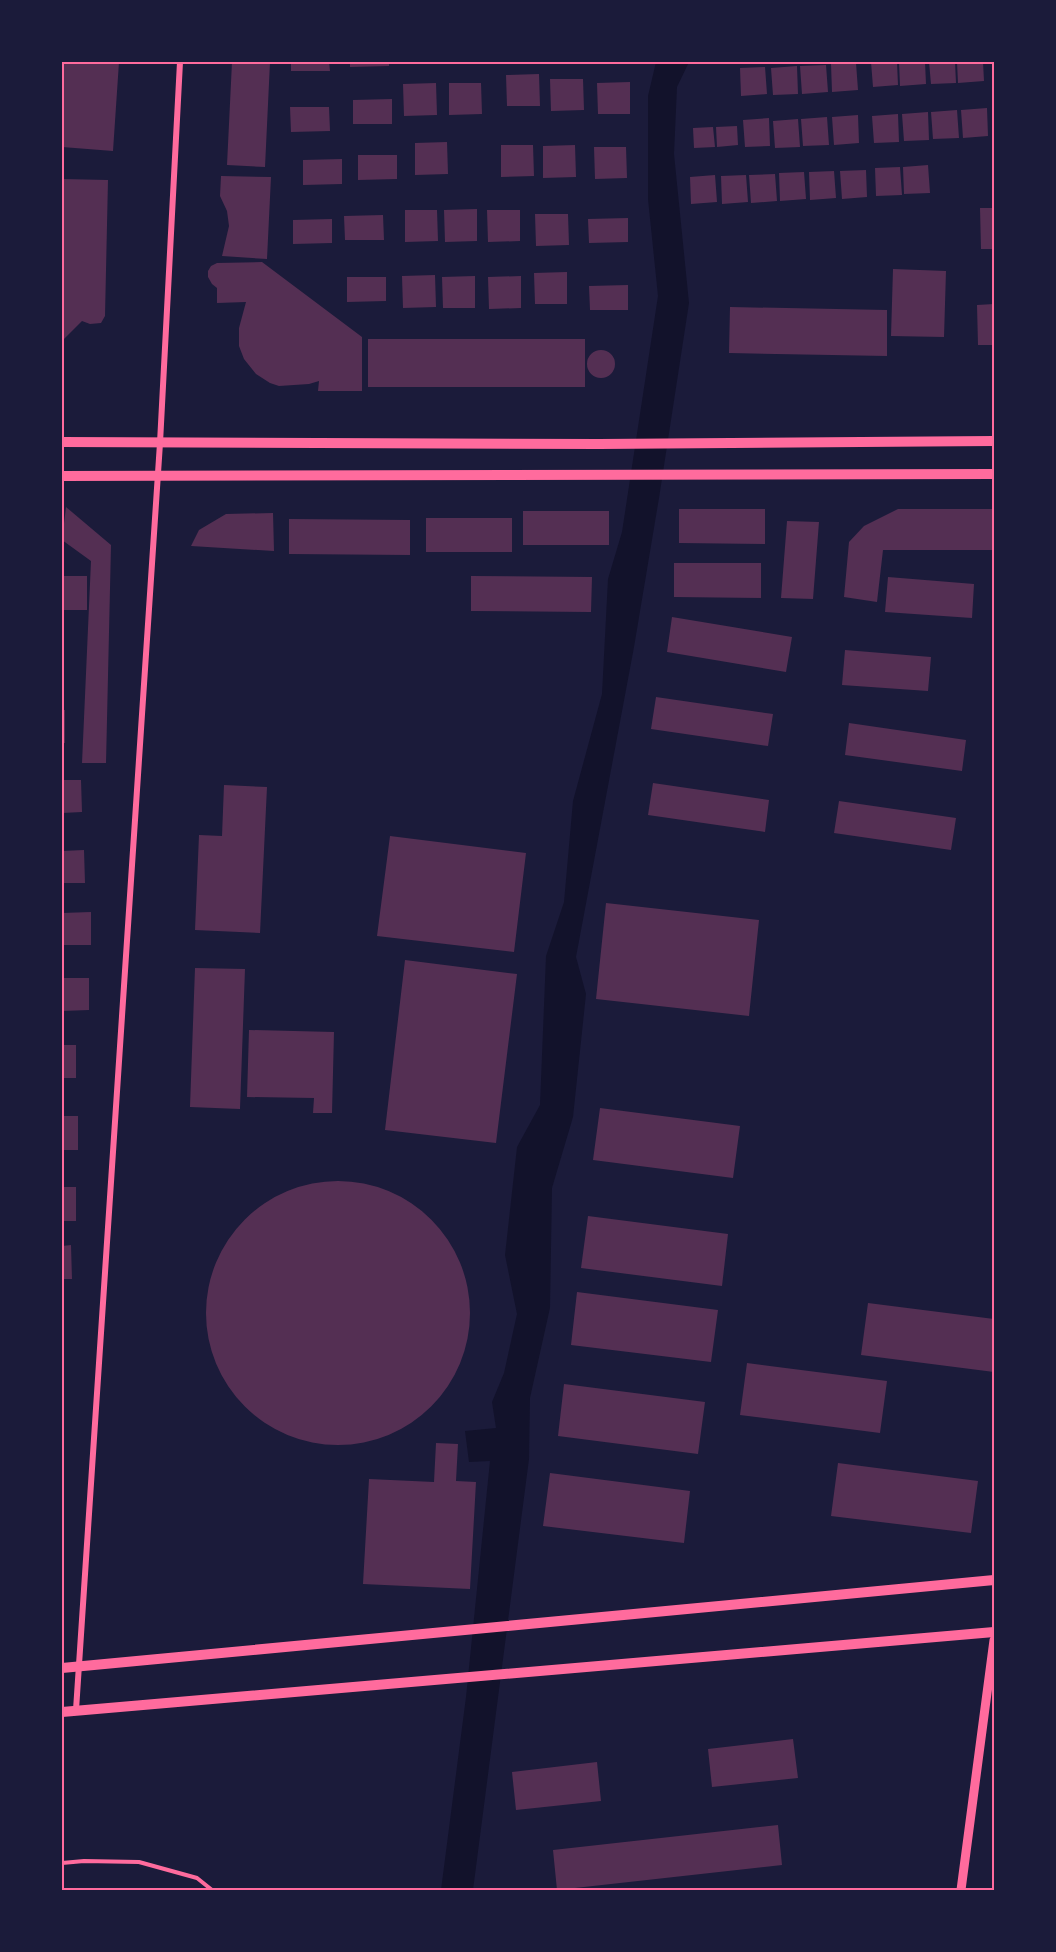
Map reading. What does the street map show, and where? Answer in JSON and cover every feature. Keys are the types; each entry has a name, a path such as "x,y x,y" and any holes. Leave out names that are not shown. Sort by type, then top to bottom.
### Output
{"main road":[{"path":"62,442 599,444 994,441"},
{"path":"62,476 994,474"},
{"path":"62,1668 994,1580"},
{"path":"62,1712 994,1632"}],"street":[{"path":"76,1710 156,476 160,443 180,62"},
{"path":"961,1890 994,1640"}],"lane":[{"path":"62,1863 139,1862 197,1878 212,1890"}],"shaded area":[{"path":"656,62 689,62 677,87 674,154 689,303 634,647 576,957 586,994 573,1117 552,1188 550,1308 530,1398 529,1459 473,1890 441,1890 466,1697 490,1461 469,1462 465,1431 496,1428 492,1402 504,1373 517,1314 505,1255 517,1147 540,1105 546,956 564,902 573,801 602,694 608,579 622,532 658,296 648,199 648,96"}],"building":[{"path":"62,62 119,62 113,151 62,147"},
{"path":"232,62 270,62 265,167 227,165"},
{"path":"291,62 329,62 330,71 291,71"},
{"path":"350,62 389,62 389,66 350,67"},
{"path":"871,62 897,62 898,85 873,87"},
{"path":"899,62 925,62 926,84 900,86"},
{"path":"929,62 955,62 956,83 931,84"},
{"path":"957,62 983,62 984,81 958,83"},
{"path":"856,63 858,90 832,92 831,64"},
{"path":"826,65 828,92 802,94 800,66"},
{"path":"797,66 798,94 773,95 771,68"},
{"path":"765,67 767,94 741,96 740,68"},
{"path":"539,74 540,106 507,106 506,75"},
{"path":"550,79 583,79 584,110 551,111"},
{"path":"630,82 630,114 598,114 597,83"},
{"path":"436,83 437,115 404,116 403,84"},
{"path":"449,83 481,83 482,114 449,115"},
{"path":"392,99 392,124 353,124 353,100"},
{"path":"290,107 329,107 330,131 291,132"},
{"path":"987,108 988,136 963,138 961,110"},
{"path":"957,110 959,138 933,139 931,112"},
{"path":"928,112 929,140 904,141 902,114"},
{"path":"898,114 899,142 874,143 872,116"},
{"path":"858,115 859,143 834,145 832,117"},
{"path":"827,117 829,145 803,146 801,119"},
{"path":"769,118 770,146 745,147 743,120"},
{"path":"798,119 800,147 775,148 773,121"},
{"path":"737,126 738,145 717,147 716,127"},
{"path":"713,127 715,147 694,148 693,128"},
{"path":"447,142 448,174 415,175 415,143"},
{"path":"501,145 533,145 534,176 501,177"},
{"path":"575,145 576,177 543,178 543,146"},
{"path":"594,147 626,147 627,178 595,179"},
{"path":"358,155 397,155 397,179 358,180"},
{"path":"342,159 342,184 303,185 303,160"},
{"path":"928,165 930,193 904,194 903,167"},
{"path":"900,167 902,195 876,196 875,168"},
{"path":"866,170 867,197 842,199 840,171"},
{"path":"834,171 836,198 810,200 809,172"},
{"path":"804,172 806,199 780,201 779,173"},
{"path":"775,174 777,201 751,203 749,175"},
{"path":"715,175 717,202 691,204 690,177"},
{"path":"746,175 748,202 722,204 721,176"},
{"path":"221,176 271,177 267,259 222,256 229,226 227,211 220,196"},
{"path":"62,179 108,180 105,316 101,323 90,324 82,321 62,341"},
{"path":"980,208 994,208 994,249 981,249"},
{"path":"477,209 477,241 445,242 444,210"},
{"path":"405,210 437,210 438,241 405,242"},
{"path":"487,210 520,210 520,241 488,242"},
{"path":"535,214 568,214 569,245 536,246"},
{"path":"383,215 384,240 345,240 344,216"},
{"path":"628,218 628,242 589,243 588,219"},
{"path":"332,219 332,243 293,244 293,220"},
{"path":"262,262 362,337 362,391 318,391 319,381 279,386 256,374 244,359 239,346 239,328 246,302 217,303 217,288 208,277 208,271 217,263"},
{"path":"893,269 946,271 944,337 891,336"},
{"path":"567,272 567,304 535,304 534,273"},
{"path":"435,275 436,307 403,308 402,276"},
{"path":"475,276 475,308 443,308 442,277"},
{"path":"521,276 521,308 489,309 488,277"},
{"path":"347,277 386,277 386,301 347,302"},
{"path":"628,285 628,310 590,310 589,286"},
{"path":"994,304 994,345 978,345 977,305"},
{"path":"730,307 887,310 887,356 729,353"},
{"path":"368,339 585,339 585,387 368,387"},
{"path":"601,350 611,354 615,364 611,374 601,378 591,374 587,364 591,354"},
{"path":"66,507 111,545 106,763 82,763 91,561 62,540"},
{"path":"679,509 765,509 765,544 679,543"},
{"path":"898,509 994,509 994,550 883,550 877,602 844,597 849,542 864,526"},
{"path":"523,511 609,511 609,545 523,545"},
{"path":"273,513 274,551 191,546 199,530 226,514"},
{"path":"426,518 512,518 512,552 426,552"},
{"path":"289,519 410,520 410,555 289,554"},
{"path":"787,521 819,522 813,599 781,598"},
{"path":"674,563 761,563 761,598 674,597"},
{"path":"62,576 87,576 87,610 62,610"},
{"path":"471,576 592,577 591,612 471,611"},
{"path":"888,577 974,584 972,618 885,612"},
{"path":"672,617 792,637 786,672 667,652"},
{"path":"845,650 931,657 928,691 842,685"},
{"path":"656,697 773,714 768,746 651,729"},
{"path":"62,710 65,710 65,743 62,743"},
{"path":"849,723 966,740 962,771 845,755"},
{"path":"62,780 81,780 82,812 62,813"},
{"path":"653,783 769,800 765,832 648,815"},
{"path":"224,785 267,787 260,933 195,930 199,835 222,836"},
{"path":"839,801 956,818 951,850 834,833"},
{"path":"390,836 526,853 514,952 377,936"},
{"path":"84,850 85,883 62,883 62,851"},
{"path":"606,903 759,920 749,1016 596,999"},
{"path":"91,912 91,945 62,945 62,913"},
{"path":"405,960 517,974 496,1143 385,1130"},
{"path":"195,968 245,969 240,1109 190,1107"},
{"path":"62,978 89,978 89,1010 62,1011"},
{"path":"249,1030 334,1032 332,1113 313,1113 314,1098 247,1097"},
{"path":"62,1045 76,1045 76,1078 62,1078"},
{"path":"600,1108 740,1126 733,1178 593,1160"},
{"path":"62,1116 78,1116 78,1150 62,1150"},
{"path":"338,1181 364,1184 389,1191 422,1211 440,1229 460,1262 467,1287 470,1313 467,1339 460,1364 440,1397 422,1415 389,1435 364,1442 338,1445 312,1442 287,1435 254,1415 236,1397 216,1364 209,1339 206,1313 209,1287 216,1262 236,1229 254,1211 287,1191 312,1184"},
{"path":"62,1187 76,1187 76,1221 62,1221"},
{"path":"588,1216 728,1234 722,1286 581,1268"},
{"path":"71,1245 72,1279 62,1279 62,1246"},
{"path":"577,1292 718,1310 711,1362 571,1345"},
{"path":"868,1303 994,1319 994,1372 861,1355"},
{"path":"747,1363 887,1381 880,1433 740,1415"},
{"path":"564,1384 705,1402 698,1454 558,1436"},
{"path":"436,1443 458,1444 456,1481 476,1482 470,1589 363,1584 369,1479 434,1482"},
{"path":"838,1463 978,1481 971,1533 831,1516"},
{"path":"550,1473 690,1491 684,1543 543,1526"},
{"path":"793,1739 798,1778 712,1787 708,1749"},
{"path":"597,1762 601,1801 516,1810 512,1772"},
{"path":"778,1825 782,1865 557,1890 553,1850"}]}
